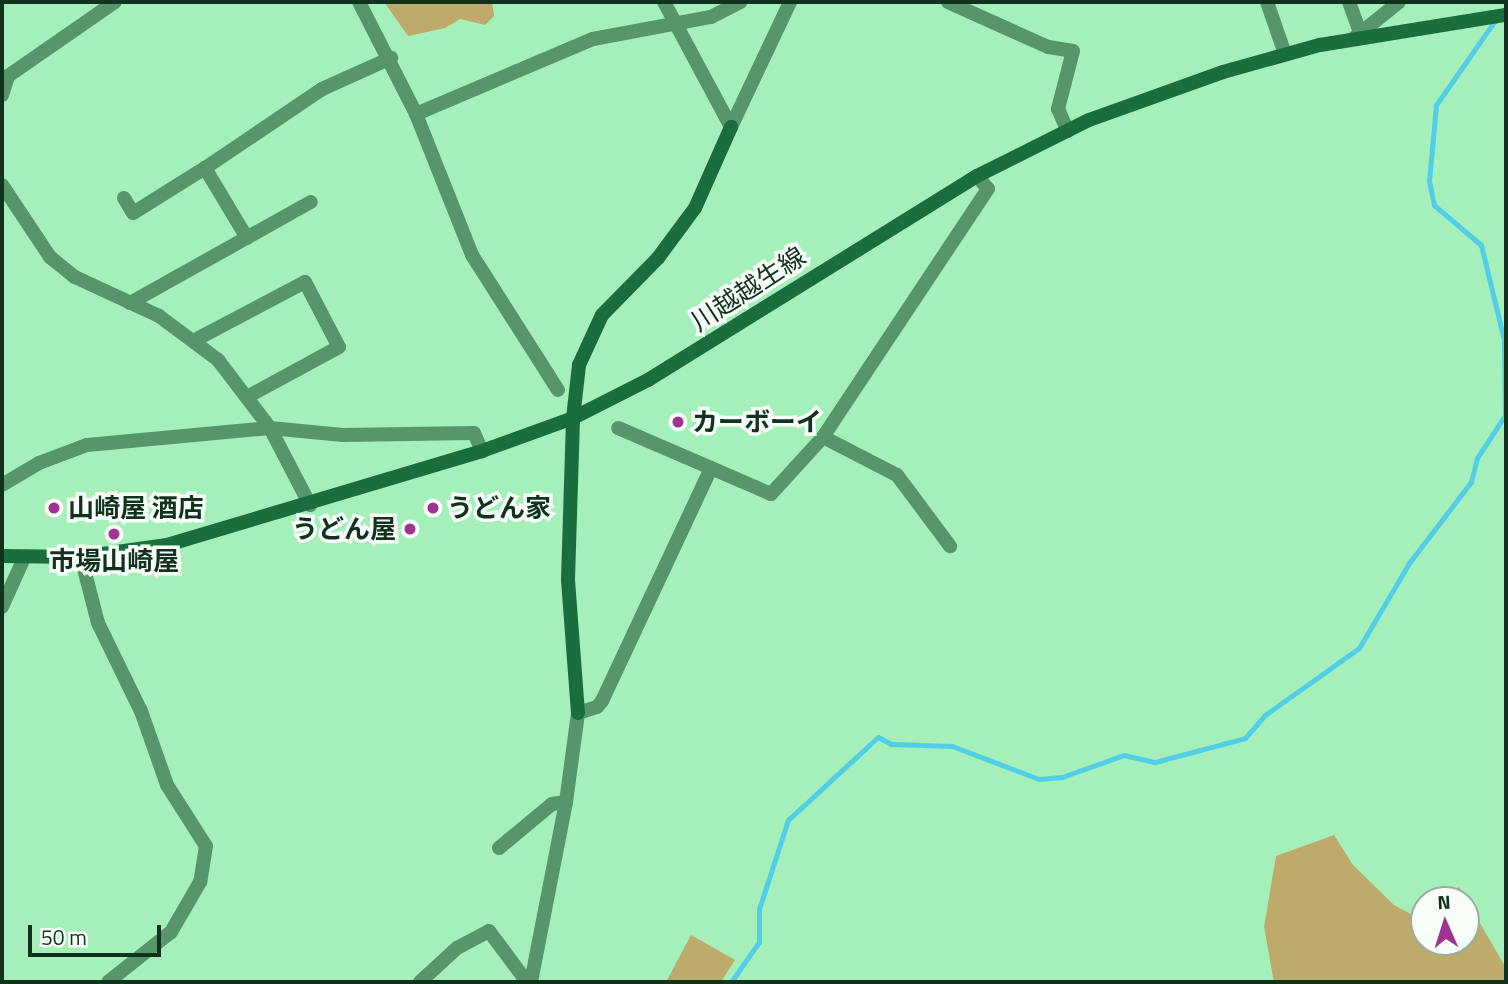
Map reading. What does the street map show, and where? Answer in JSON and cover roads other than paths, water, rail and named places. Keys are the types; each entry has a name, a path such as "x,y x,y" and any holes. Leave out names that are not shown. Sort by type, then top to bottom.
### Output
{"main road":[{"name":"川越越生線","path":"2,556 81,557 167,545 310,505 482,451 573,418 696,352 977,176 1068,131 1183,85 1285,54 1357,35 1506,15"},
{"path":"578,713 568,579 573,418 586,342 602,314 658,258 695,208 731,127"}],"street":[{"path":"2,95 8,76 115,2"},
{"path":"359,2 391,58 416,114 472,256 558,390"},
{"path":"664,2 731,127"},
{"path":"416,114 593,39 710,17 740,2"},
{"path":"731,127 790,2"},
{"path":"948,2 1048,47 1073,51 1058,109 1068,131"},
{"path":"1268,2 1285,54"},
{"path":"1349,2 1357,35 1399,2"},
{"path":"124,198 133,213 322,89 391,58"},
{"path":"205,168 247,237"},
{"path":"618,428 771,494 823,437 988,189 977,176"},
{"path":"2,185 50,257 75,277 130,303 195,340 218,360 270,428 310,505"},
{"path":"130,303 311,202"},
{"path":"195,340 305,282 339,347 247,397"},
{"path":"2,485 47,459 88,445 270,428 343,435 474,433 482,451"},
{"path":"823,437 897,475 950,546"},
{"path":"529,982 566,802 578,713 597,708 602,701 711,468"},
{"path":"81,557 99,623 141,711 167,785 206,846 200,882 171,932 108,982"},
{"path":"2,607 24,558"},
{"path":"499,848 552,804 566,802"},
{"path":"421,982 457,948 489,931 529,982"}],"waterway":[{"path":"731,982 759,942 759,909 788,820 878,737 891,744 952,746 1039,779 1062,777 1124,755 1155,762 1245,738 1265,715 1359,648 1409,563 1471,482 1477,458 1505,415 1504,340 1481,245 1434,205 1429,181 1436,105 1496,19"}],"place":[{"name":"カーボーイ","path":"678,422"},
{"name":"山崎屋 酒店","path":"54,508"},
{"name":"うどん家","path":"433,508"},
{"name":"うどん屋","path":"410,529"},
{"name":"市場山崎屋","path":"114,534"}]}
